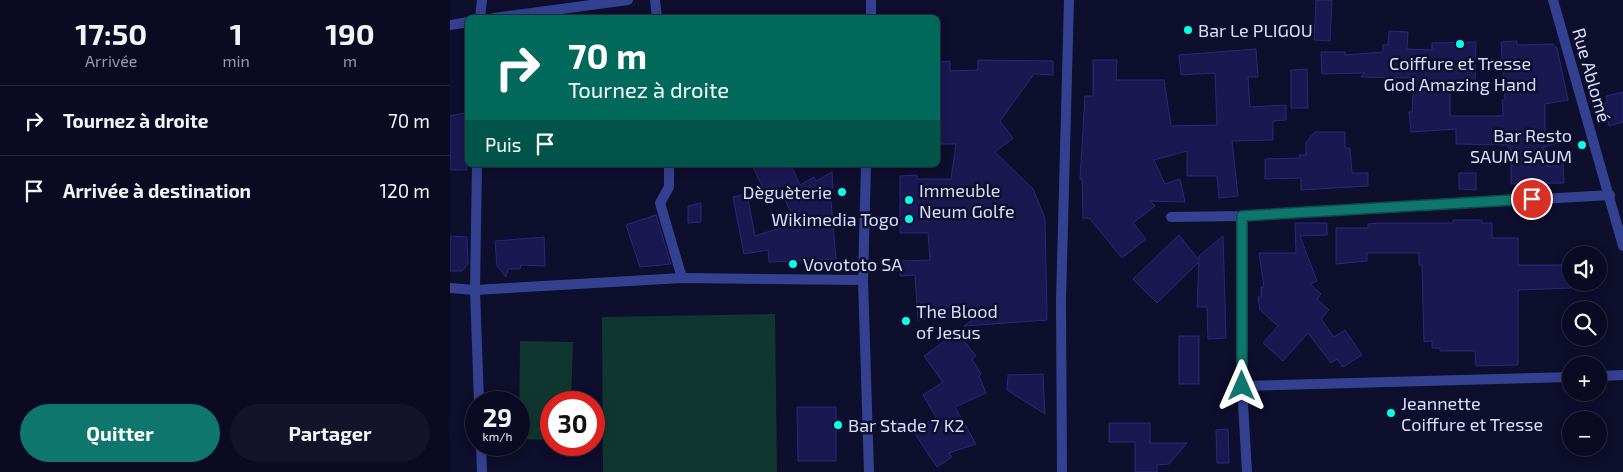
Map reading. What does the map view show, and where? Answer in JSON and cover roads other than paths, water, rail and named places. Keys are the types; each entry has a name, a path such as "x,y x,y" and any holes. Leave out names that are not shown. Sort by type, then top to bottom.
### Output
{"street":[{"path":"480,15 482,0"},
{"path":"516,15 628,0"},
{"path":"655,0 657,15"},
{"path":"870,15 871,0"},
{"path":"1062,472 1061,300 1069,0"},
{"name":"Rue Ablomé","path":"1552,0 1610,195 1623,246"},
{"path":"450,25 465,22"},
{"path":"477,167 475,290 479,391"},
{"path":"669,167 669,187 660,203 682,278"},
{"path":"866,167 863,280 869,472"},
{"path":"1171,217 1242,216 1610,195"},
{"path":"1242,216 1242,386 1247,472"},
{"path":"450,288 475,290 682,278 863,280"},
{"path":"1607,376 1623,375"},
{"path":"1242,386 1562,377"},
{"path":"481,456 482,472"}],"place":[{"name":"Bar Le PLIGOU","path":"1188,30"},
{"name":"Coiffure et Tresse God Amazing Hand","path":"1460,44"},
{"name":"Bar Resto SAUM SAUM","path":"1582,145"},
{"name":"Dèguèterie","path":"842,192"},
{"name":"Immeuble Neum Golfe","path":"909,200"},
{"name":"Wikimedia Togo","path":"909,219"},
{"name":"Vovototo SA","path":"793,264"},
{"name":"The Blood of Jesus","path":"906,321"},
{"name":"Jeannette Coiffure et Tresse","path":"1391,413"},
{"name":"Bar Stade 7 K2","path":"838,425"}]}
